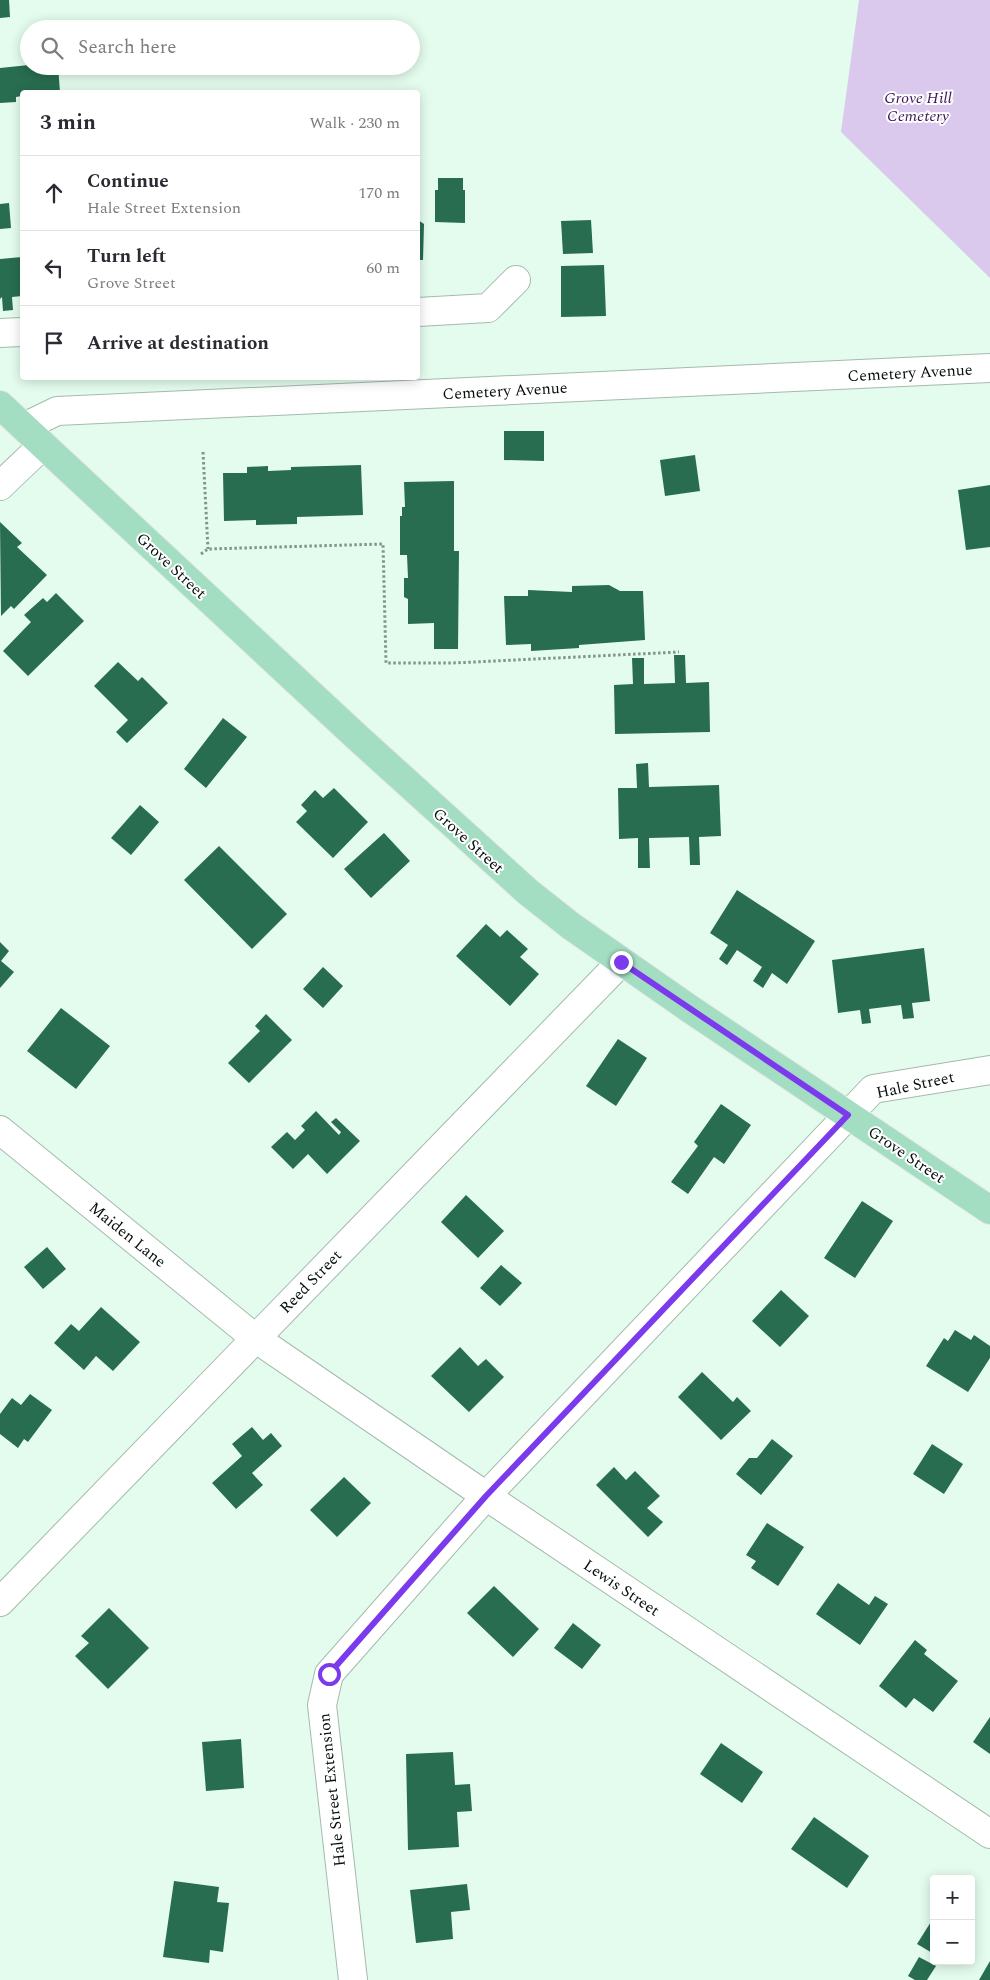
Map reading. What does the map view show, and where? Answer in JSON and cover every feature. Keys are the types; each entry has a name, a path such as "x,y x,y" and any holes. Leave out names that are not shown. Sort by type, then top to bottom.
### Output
{"main road":[{"name":"Grove Street","path":"0,405 487,857 571,926 621,962 990,1210"}],"street":[{"path":"420,312 488,308 516,280"},
{"path":"0,333 20,332"},
{"name":"Cemetery Avenue","path":"33,436 57,411 990,368"},
{"path":"0,486 33,436"},
{"name":"Reed Street","path":"0,1602 621,962"},
{"name":"Hale Street","path":"848,1115 873,1090 990,1070"},
{"name":"Hale Street Extension","path":"353,1980 322,1705 329,1674 486,1496 848,1115"},
{"name":"Maiden Lane","path":"0,1130 255,1338"},
{"name":"Lewis Street","path":"255,1338 486,1496 990,1834"}],"path":[{"path":"203,452 208,549 383,544 386,663 452,663 679,652"}],"green space":[{"name":"Grove Hill Cemetery","path":"859,0 990,0 990,278 841,132"}],"building":[{"path":"0,0 9,0 10,17 0,18"},
{"path":"20,66 20,75 59,75 60,90 20,90 20,96 16,97 16,102 0,103 0,68"},
{"path":"438,178 463,178 465,223 435,222 435,190 438,190"},
{"path":"9,203 11,228 0,229 0,204"},
{"path":"591,220 593,253 563,254 561,221"},
{"path":"420,221 424,224 423,260 420,260"},
{"path":"20,257 20,296 12,297 13,310 3,311 2,297 0,299 0,259"},
{"path":"604,265 606,316 561,317 561,266"},
{"path":"504,431 544,431 544,461 504,460"},
{"path":"695,455 700,491 665,496 660,460"},
{"path":"361,465 363,515 297,517 297,524 256,525 256,520 224,521 223,473 247,473 247,467 268,466 268,471 291,470 291,467"},
{"path":"454,481 454,551 459,551 458,649 434,649 434,623 408,624 408,599 404,597 404,578 408,578 407,555 400,555 400,516 402,516 402,507 405,507 404,482"},
{"path":"990,485 990,547 966,550 958,490"},
{"path":"0,522 22,543 17,547 47,575 14,609 11,606 1,616"},
{"path":"609,585 620,591 643,591 645,640 579,645 579,648 531,651 531,644 506,645 504,596 528,596 528,590 572,592 572,586"},
{"path":"56,593 84,621 28,676 3,651 31,622 24,615 43,598 47,602"},
{"path":"674,655 685,655 686,683 709,682 710,732 615,734 614,685 633,684 632,658 644,658 644,684 675,683"},
{"path":"118,662 138,681 142,677 168,703 127,743 116,732 128,720 94,686"},
{"path":"223,718 247,737 206,788 184,769"},
{"path":"648,763 649,787 719,785 721,836 699,837 700,865 690,865 689,837 649,838 650,868 638,868 638,838 619,839 618,788 637,788 636,764"},
{"path":"334,788 368,822 333,858 296,822 307,811 301,805 315,790 323,798"},
{"path":"140,805 159,822 131,855 111,838"},
{"path":"384,833 410,861 371,898 344,869"},
{"path":"219,846 287,914 252,949 184,880"},
{"path":"737,890 815,941 787,984 772,973 763,988 753,981 762,967 737,950 727,965 719,959 728,945 710,933"},
{"path":"486,924 500,937 507,930 528,949 520,957 539,974 510,1006 456,956"},
{"path":"0,942 9,951 1,961 14,972 0,988"},
{"path":"924,948 930,1001 912,1003 914,1018 903,1019 901,1005 869,1009 871,1023 862,1024 860,1010 838,1013 832,960"},
{"path":"323,967 343,986 323,1008 303,989"},
{"path":"61,1008 110,1046 76,1089 27,1051"},
{"path":"266,1014 292,1040 249,1083 228,1063 260,1031 255,1026"},
{"path":"618,1039 647,1058 616,1106 586,1086"},
{"path":"721,1104 751,1125 724,1164 714,1157 688,1194 671,1182 698,1146 694,1142"},
{"path":"316,1111 339,1135 341,1132 331,1122 336,1118 360,1141 327,1174 308,1154 293,1169 271,1147 287,1132 295,1140 305,1130 301,1126"},
{"path":"466,1195 504,1231 478,1258 441,1222"},
{"path":"862,1201 893,1221 855,1278 824,1258"},
{"path":"47,1247 66,1269 43,1289 24,1267"},
{"path":"501,1265 522,1283 500,1306 480,1288"},
{"path":"781,1290 809,1316 780,1347 752,1321"},
{"path":"101,1307 140,1342 113,1371 96,1356 84,1370 54,1343 71,1324 79,1331"},
{"path":"955,1330 971,1340 974,1335 990,1346 990,1358 968,1392 926,1366 944,1338 948,1341"},
{"path":"460,1347 478,1366 486,1359 504,1377 469,1412 431,1376"},
{"path":"702,1372 733,1402 737,1397 751,1411 721,1440 678,1397"},
{"path":"30,1394 52,1410 28,1442 24,1439 18,1448 0,1434 0,1414 12,1398 21,1405"},
{"path":"252,1427 263,1440 271,1433 282,1446 252,1473 263,1485 236,1509 212,1483 242,1456 232,1444"},
{"path":"772,1439 793,1456 761,1495 736,1474 749,1458 757,1458"},
{"path":"932,1444 963,1464 944,1494 913,1474"},
{"path":"614,1467 626,1480 635,1471 660,1496 647,1508 663,1522 648,1537 596,1485"},
{"path":"344,1477 371,1503 337,1537 310,1510"},
{"path":"767,1523 804,1547 778,1586 751,1568 756,1561 746,1555"},
{"path":"838,1583 869,1605 875,1596 888,1604 860,1645 816,1614"},
{"path":"494,1586 539,1629 513,1657 467,1613"},
{"path":"109,1608 149,1648 108,1689 75,1656 89,1643 81,1636"},
{"path":"573,1623 601,1645 582,1669 554,1648"},
{"path":"915,1640 927,1650 924,1654 958,1681 933,1712 914,1698 906,1708 879,1686"},
{"path":"990,1717 990,1754 973,1742"},
{"path":"241,1739 244,1788 206,1791 202,1742"},
{"path":"721,1743 763,1772 742,1803 700,1774"},
{"path":"453,1752 455,1785 470,1784 472,1811 457,1812 459,1847 408,1850 406,1754"},
{"path":"814,1817 869,1856 847,1888 791,1849"},
{"path":"174,1881 219,1887 217,1902 229,1903 223,1952 210,1950 209,1963 163,1957"},
{"path":"467,1884 470,1910 451,1912 453,1939 416,1943 410,1890"},
{"path":"930,1923 930,1952 917,1944"},
{"path":"919,1957 930,1963 930,1965 936,1966 927,1980 915,1980 908,1976"},
{"path":"990,1961 990,1980 979,1980"}],"route":[{"path":"329,1674 486,1496 848,1115 621,962"}]}
